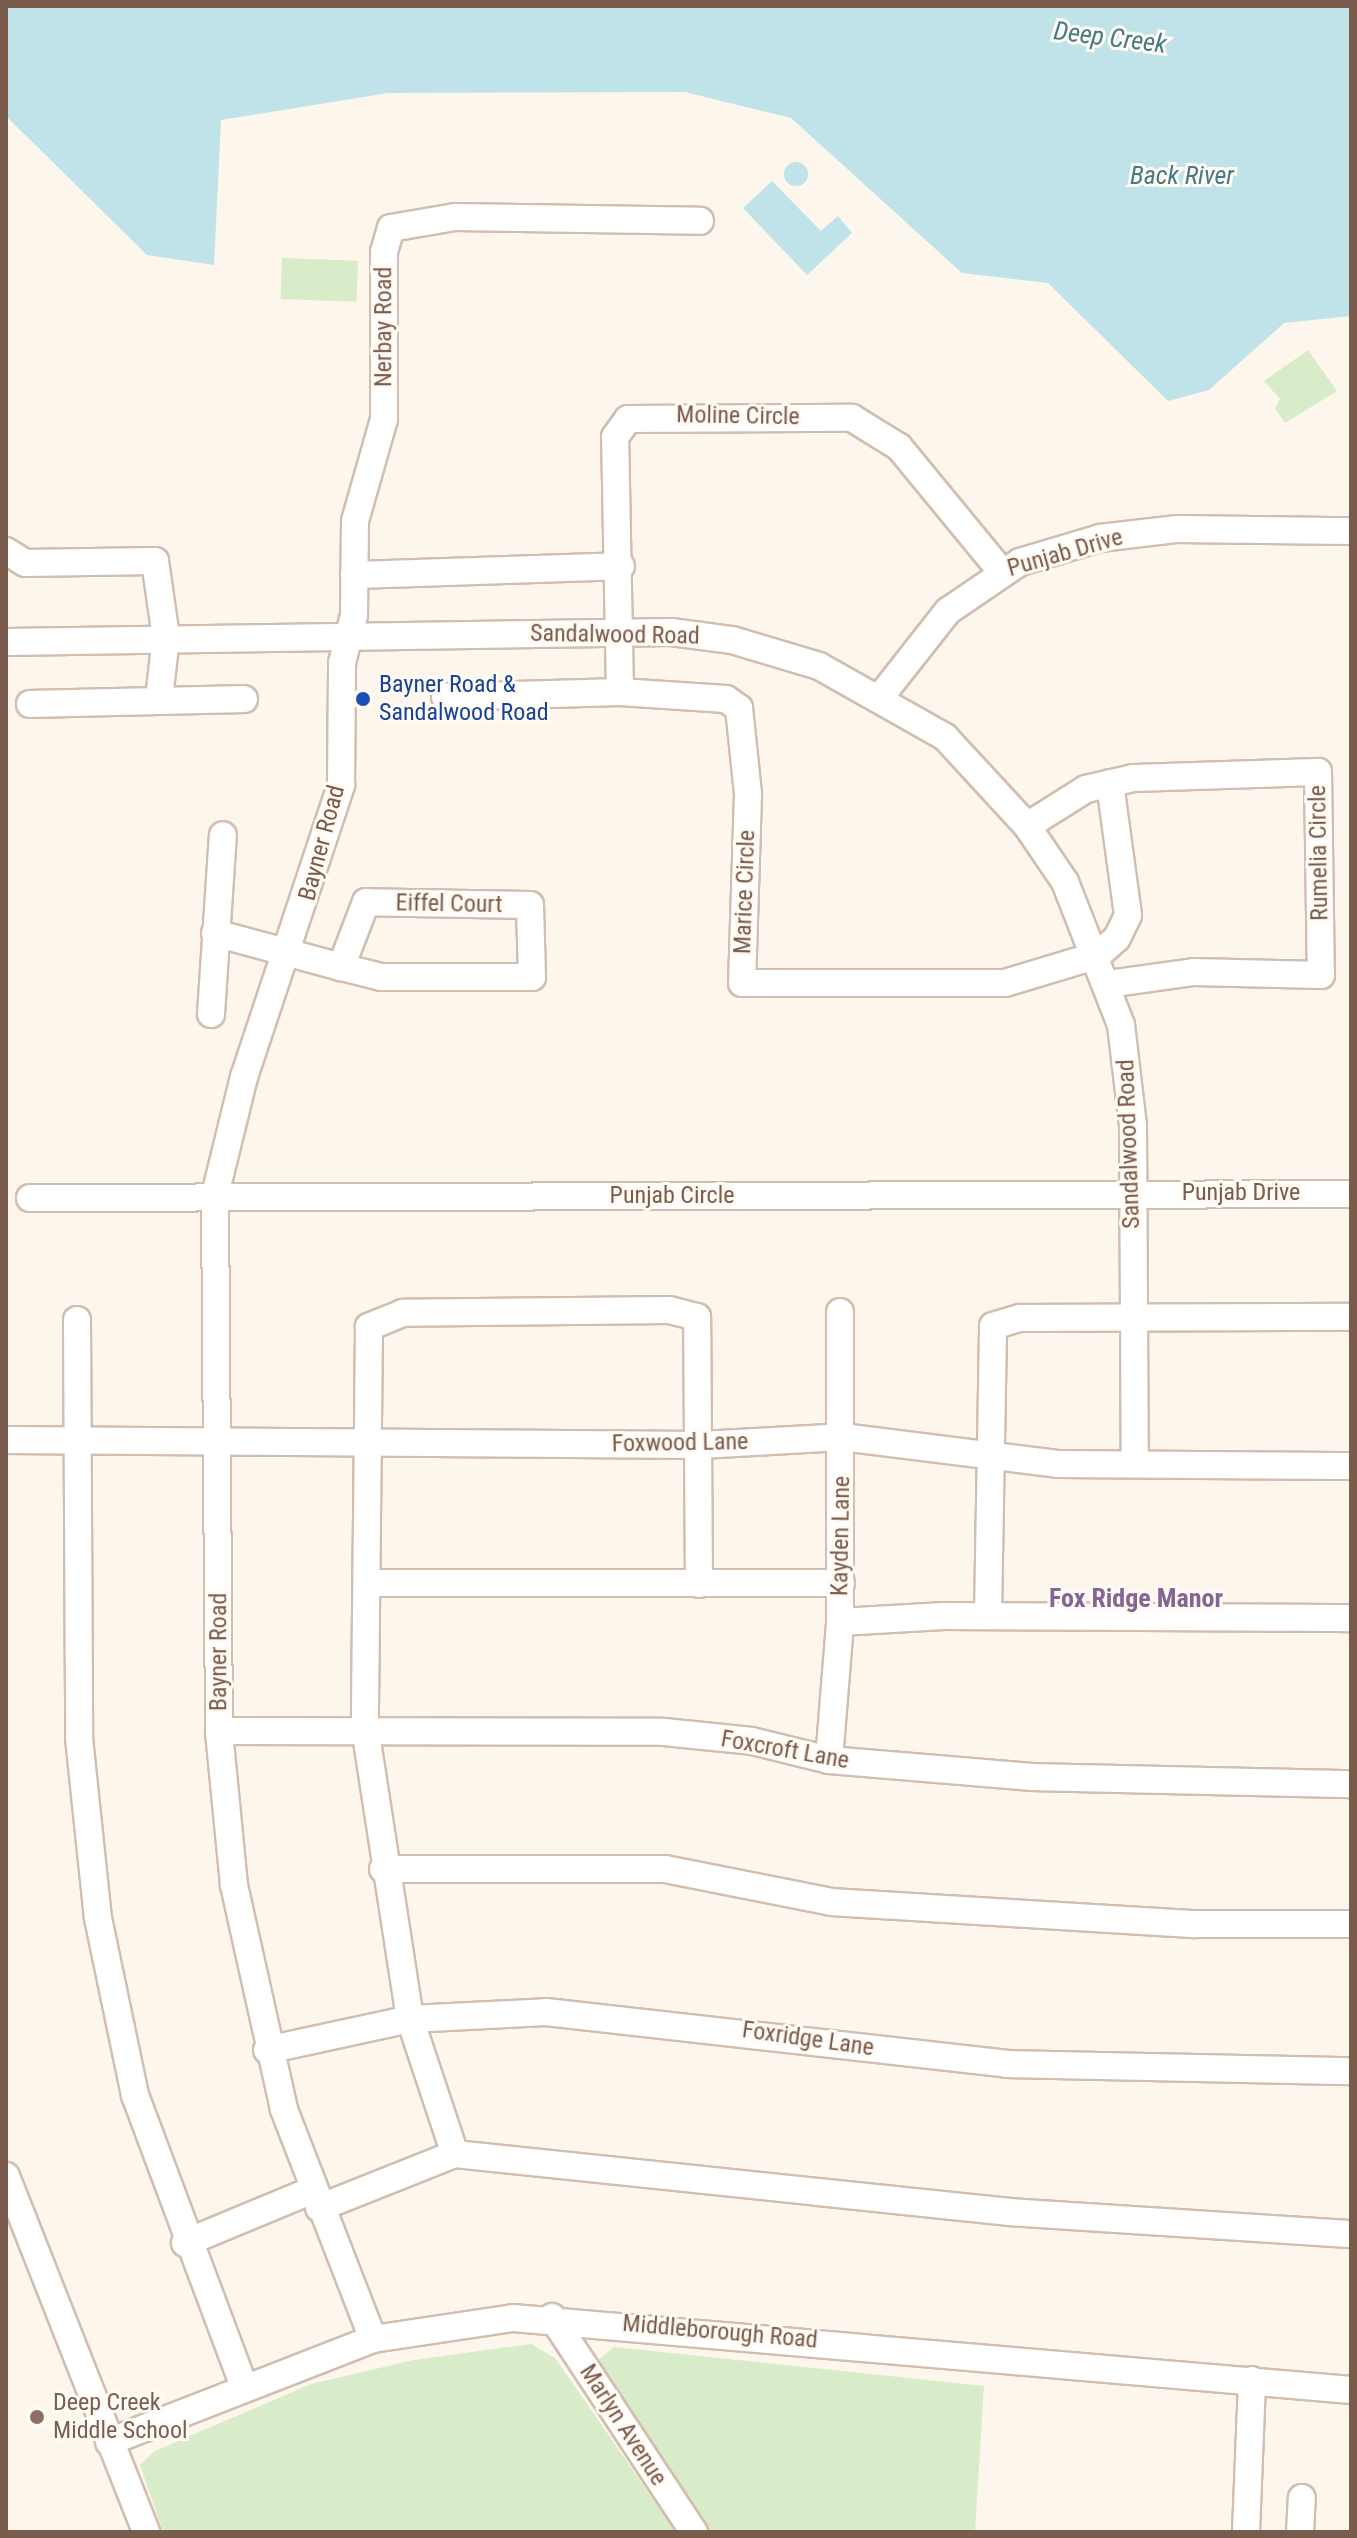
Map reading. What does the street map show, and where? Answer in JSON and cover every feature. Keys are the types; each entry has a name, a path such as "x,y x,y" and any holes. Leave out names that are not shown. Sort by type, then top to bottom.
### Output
{"street":[{"name":"Nerbay Road","path":"346,636 354,575 355,521 384,419 384,252 391,228 455,217 700,221"},
{"name":"Moline Circle","path":"617,632 621,566 615,437 628,419 749,414 852,418 882,432 1000,570"},
{"name":"Punjab Drive","path":"881,696 926,632 1000,570 1137,533 1351,531"},
{"path":"6,551 25,563 155,561 166,637 159,698"},
{"path":"354,575 621,566"},
{"path":"617,632 620,692"},
{"name":"Sandalwood Road","path":"6,642 617,632 772,649 881,696 945,737 1027,826 1065,882 1109,984 1131,1087 1135,1464"},
{"name":"Bayner Road","path":"346,636 341,785 290,953 244,1077 215,1195 219,1731 234,1885 267,2050 316,2199 373,2339"},
{"name":"Marice Circle","path":"445,697 620,692 726,699 739,708 748,794 742,983 1005,983 1098,955"},
{"path":"30,704 159,698 244,699"},
{"name":"Rumelia Circle","path":"1027,826 1110,783 1318,772 1321,975 1166,973 1109,984"},
{"path":"1098,955 1117,938 1128,915 1110,783"},
{"path":"211,1014 223,835"},
{"name":"Eiffel Court","path":"290,953 341,967 381,977 532,977 530,905 366,902 341,967"},
{"path":"215,933 290,953"},
{"name":"Punjab Drive","path":"1130,1195 1351,1194"},
{"name":"Punjab Circle","path":"30,1198 215,1195 1130,1195"},
{"path":"455,2154 410,2019 383,1869 365,1728 369,1327 377,1318 669,1310 697,1317 701,1330 699,1584"},
{"name":"Kayden Lane","path":"829,1760 841,1583 840,1312"},
{"path":"988,1616 993,1326 1007,1318 1351,1317"},
{"path":"77,1320 83,1809 135,2095 185,2243 244,2387"},
{"name":"Foxwood Lane","path":"6,1440 701,1445 842,1437 990,1458 1135,1464 1351,1466"},
{"path":"367,1583 841,1583"},
{"path":"840,1622 988,1616 1351,1618"},
{"name":"Foxcroft Lane","path":"219,1731 365,1728 664,1732 752,1741 829,1760 1032,1777 1351,1784"},
{"path":"383,1869 665,1869 831,1902 1195,1924 1351,1924"},
{"name":"Foxridge Lane","path":"267,2050 410,2019 546,2012 1006,2064 1351,2071"},
{"path":"185,2243 455,2154 1010,2212 1351,2234"},
{"path":"6,2176 146,2532"},
{"name":"Middleborough Road","path":"109,2442 373,2339 552,2317 1351,2390"},
{"name":"Marlyn Avenue","path":"552,2317 694,2532"},
{"path":"1246,2532 1252,2380"},
{"path":"1300,2532 1302,2498"}],"green space":[{"path":"282,258 358,261 357,302 281,299"},
{"path":"1308,350 1337,391 1285,423 1275,408 1280,399 1264,381"},
{"path":"531,2344 555,2358 676,2532 163,2532 140,2465 155,2451 311,2384 414,2360"},
{"path":"614,2347 984,2386 975,2532 708,2532 600,2380 598,2360"}],"water":[{"name":"Back River","path":"6,6 1351,6 1351,316 1284,323 1209,390 1168,401 1048,283 962,273 791,118 685,92 388,93 221,120 214,265 147,255 6,116"},
{"path":"796,162 804,166 808,174 804,182 796,186 788,182 784,174 788,166"},
{"path":"772,181 821,231 838,216 852,233 807,275 743,208"}],"place":[{"name":"Bayner Road & Sandalwood Road","path":"363,699"},
{"name":"Deep Creek Middle School","path":"37,2417"}],"district":[{"name":"Fox Ridge Manor","path":"1136,1599"}],"water label":[{"name":"Deep Creek","path":"1110,38"}]}
